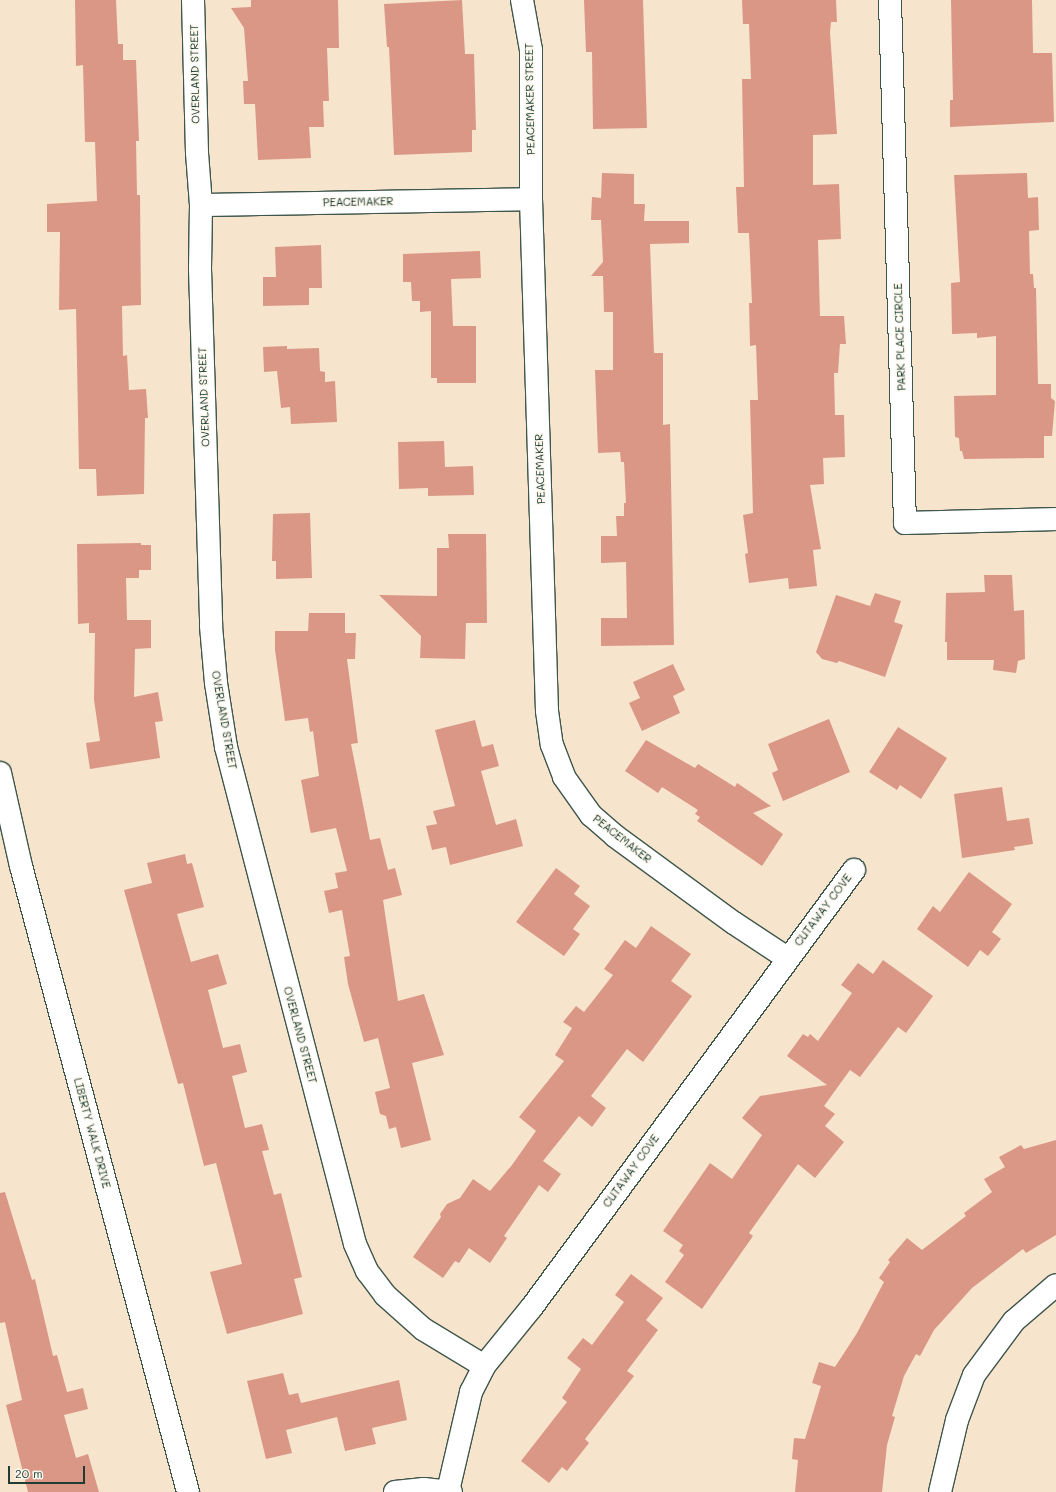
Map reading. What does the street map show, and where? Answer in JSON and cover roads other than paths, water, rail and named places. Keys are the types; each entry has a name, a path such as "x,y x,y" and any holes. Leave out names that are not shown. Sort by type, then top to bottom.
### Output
{"street":[{"name":"OVERLAND STREET","path":"193,0 197,153 201,205 200,269 211,626 216,683 226,747 355,1244 368,1271 385,1295 423,1329 484,1366"},
{"name":"PEACEMAKER STREET","path":"522,0 531,50 531,199"},
{"name":"PARK PLACE CIRCLE","path":"890,0 905,523 1056,519"},
{"name":"PEACEMAKER","path":"201,205 531,199 547,711 552,744 564,777 591,815 615,836 728,918 787,958"},
{"name":"LIBERTY WALK DRIVE","path":"0,773 21,866 188,1492"},
{"name":"CUTAWAY COVE","path":"449,1491 471,1392 484,1366 532,1307 787,958 854,870"},
{"path":"940,1492 957,1420 974,1375 1014,1321 1056,1285"},
{"path":"395,1492 449,1491"}]}
